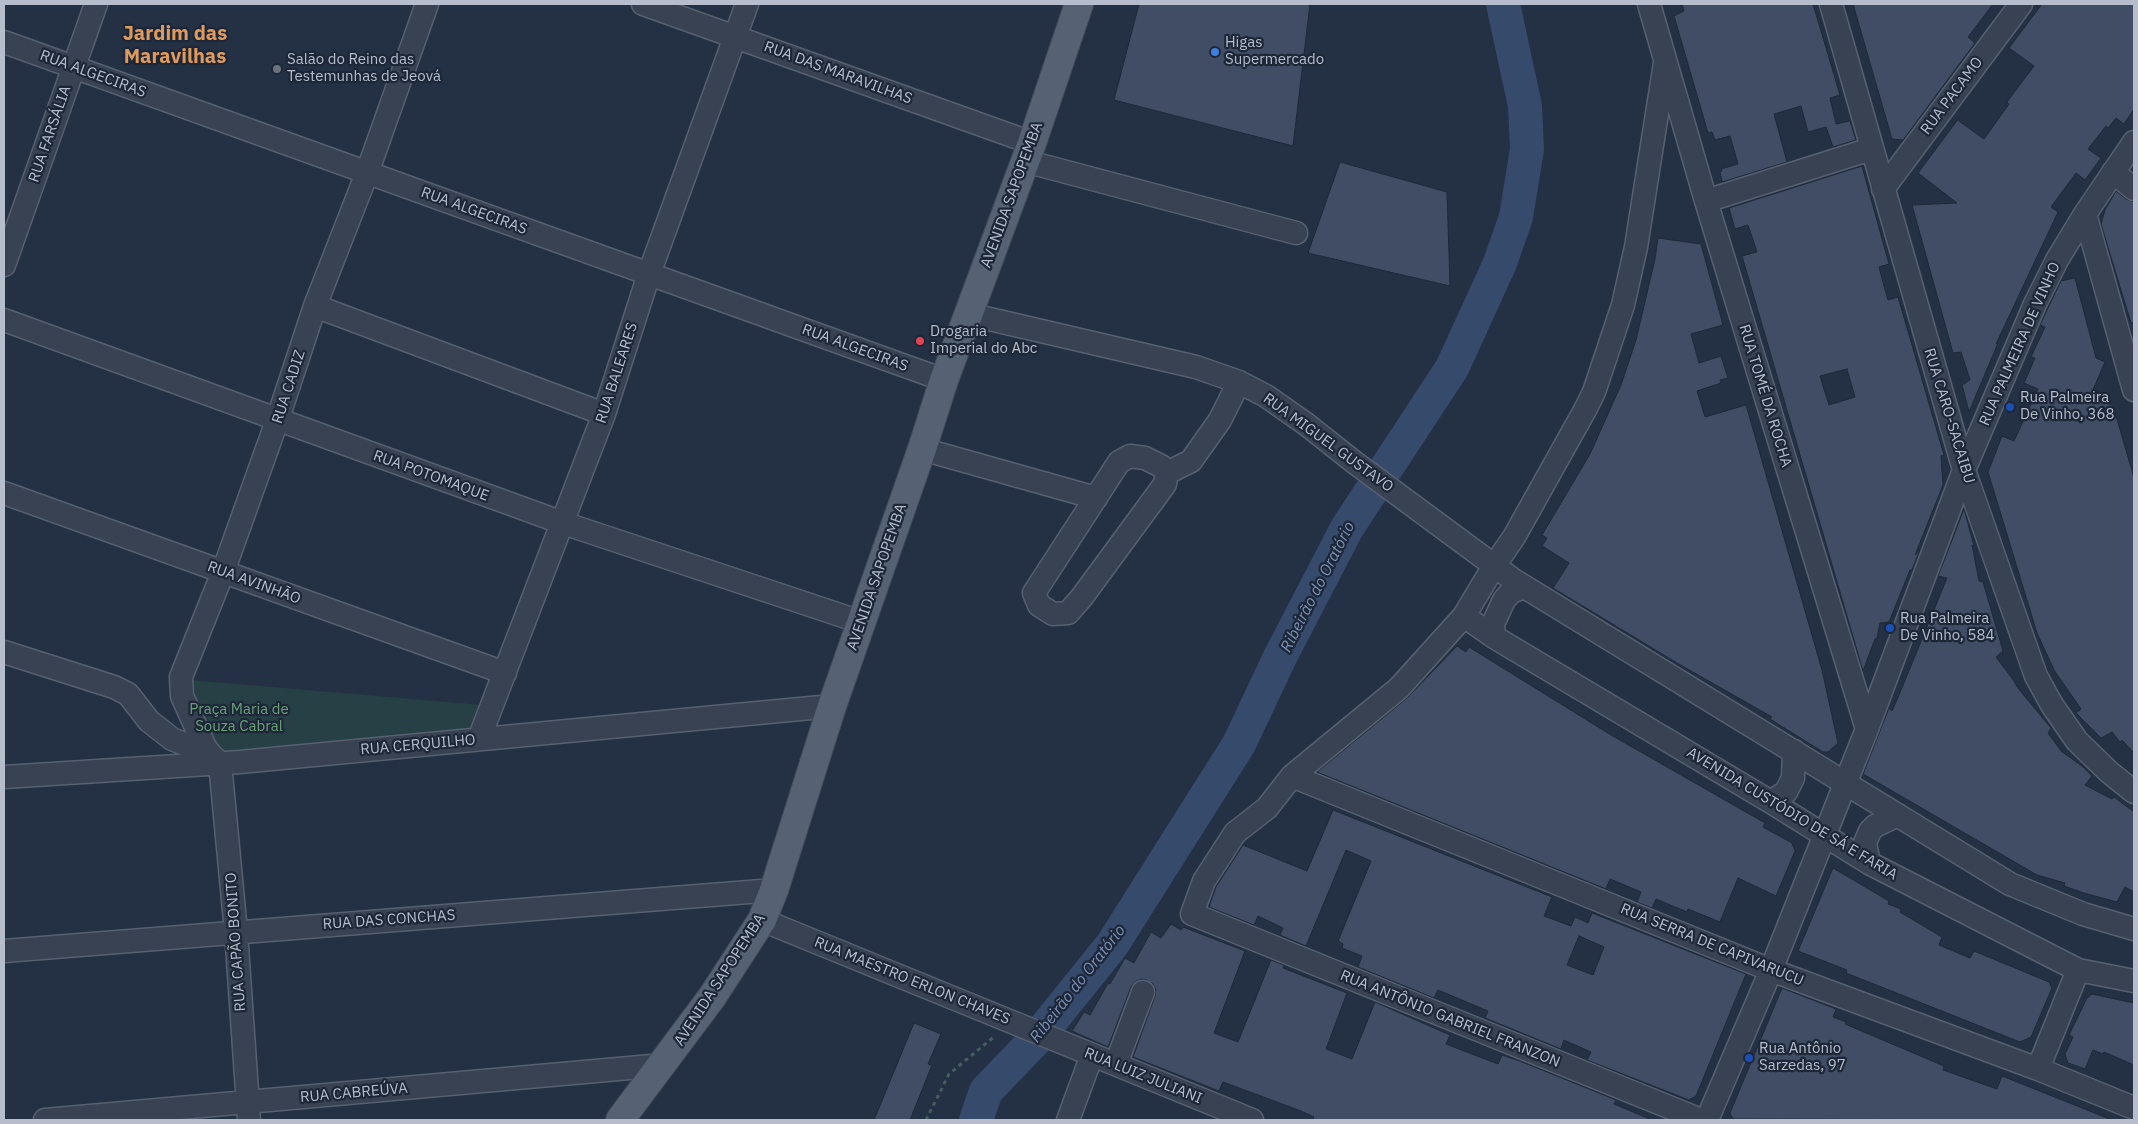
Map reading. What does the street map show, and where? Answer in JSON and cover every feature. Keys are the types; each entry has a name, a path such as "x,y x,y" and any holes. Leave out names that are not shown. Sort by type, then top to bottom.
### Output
{"main road":[{"name":"AVENIDA SAPOPEMBA","path":"620,1120 712,997 762,920 774,890 832,706 922,449 944,380 1029,152 1079,4"}],"street":[{"name":"RUA FARSÁLIA","path":"4,265 96,4"},
{"name":"RUA CADIZ","path":"213,755 182,696 181,678 223,572 278,421 315,306 368,173 428,4"},
{"name":"RUA DAS MARAVILHAS","path":"643,4 735,37 1029,152 1296,233"},
{"name":"RUA BALEARES","path":"479,739 604,414 649,274 746,4"},
{"name":"RUA TOMÉ DA ROCHA","path":"1649,4 1706,201 1867,729"},
{"name":"RUA CARO-SACAIBU","path":"1831,4 1964,470 2036,676 2052,705 2077,741 2109,772 2134,792"},
{"name":"RUA PACAMO","path":"1883,189 2021,4"},
{"name":"RUA ALGECIRAS","path":"4,42 944,380"},
{"path":"1292,776 1399,688 1464,616 1514,537 1594,392 1623,304 1636,247 1665,63"},
{"name":"RUA PALMEIRA DE VINHO","path":"1707,1120 1771,970 1867,729 1964,470 2035,304 2057,260 2085,214 2134,142"},
{"path":"1706,201 1871,149"},
{"path":"2113,172 2134,189"},
{"path":"2085,214 2134,390"},
{"path":"315,306 604,414"},
{"name":"RUA MIGUEL GUSTAVO","path":"968,314 1196,368 1239,382 1266,396 1306,424 1494,566"},
{"name":"RUA POTOMAQUE","path":"4,320 563,523 861,622"},
{"path":"1167,473 1191,461 1220,420 1239,382"},
{"path":"922,449 1096,498"},
{"path":"1130,456 1145,458 1161,466 1167,473 1165,484 1082,597 1068,613 1052,614 1039,604 1034,593 1119,462 1130,456"},
{"name":"RUA AVINHÃO","path":"4,493 505,673"},
{"path":"1494,566 1524,587 2010,884 2083,914 2134,929"},
{"path":"1494,636 1493,624 1504,600 1511,592 1524,587"},
{"name":"AVENIDA CUSTÓDIO DE SÁ E FARIA","path":"1464,616 1869,863 2078,970 2134,981"},
{"path":"4,652 114,687 128,694 149,721 172,740 213,755"},
{"name":"RUA CERQUILHO","path":"4,777 213,755 479,739 832,706"},
{"path":"1771,802 1786,792 1793,778 1794,751"},
{"name":"RUA CAPÃO BONITO","path":"213,755 236,932 248,1111"},
{"name":"RUA ANTÔNIO GABRIEL FRANZON","path":"1292,776 1267,808 1232,837 1204,881 1196,916 1700,1120"},
{"name":"RUA SERRA DE CAPIVARUCU","path":"1292,776 1771,970 2038,1069 2134,1108"},
{"path":"1869,863 1865,844 1870,831 1875,826 1898,815"},
{"name":"RUA DAS CONCHAS","path":"4,951 774,890"},
{"name":"RUA MAESTRO ERLON CHAVES","path":"762,920 1062,1043"},
{"path":"2038,1069 2078,970"},
{"path":"1116,1064 1143,992"},
{"name":"RUA LUIZ JULIANI","path":"1062,1043 1252,1120"},
{"path":"1068,1120 1092,1055"},
{"name":"RUA CABREÚVA","path":"45,1120 248,1111 663,1065"}],"path":[{"path":"926,1120 949,1074 1015,1023"}],"green space":[{"name":"Praça Maria de Souza Cabral","path":"189,680 483,705 478,720 471,727 460,731 226,752 215,745 191,691"}],"building":[{"name":"Higas Supermercado","path":"1139,4 1310,4 1293,146 1114,100"},
{"path":"1682,4 1813,4 1840,95 1830,98 1836,124 1850,121 1856,140 1833,147 1826,127 1808,132 1801,106 1774,114 1787,162 1722,182 1721,169 1738,164 1730,136 1715,140 1712,132 1708,133 1674,16 1684,11"},
{"path":"1853,4 1993,4 1968,37 1975,43 1903,140 1892,139"},
{"path":"2042,4 2134,4 2134,109 2124,124 2116,118 2108,128 2106,126 2088,149 2101,158 2085,180 2076,173 2051,207 2058,212 1996,344 1998,343 1969,412 1962,385 1970,380 1961,352 1953,353 1912,205 1957,203 1918,173 1959,118 1959,121 1984,139 2009,104 2007,102 2034,66 2009,48"},
{"path":"1340,162 1447,192 1450,286 1308,253"},
{"path":"1862,166 1889,264 1879,267 1884,286 1888,300 1898,297 1944,455 1941,456 1943,485 1915,555 1920,549 1889,622 1880,623 1877,638 1863,671 1742,256 1757,252 1748,225 1735,229 1729,208","holes":["1847,369 1855,397 1829,405 1820,376"]},
{"path":"2116,191 2126,199 2134,202 2134,322 2131,323 2101,224 2105,210"},
{"path":"1658,238 1701,244 1723,325 1691,334 1699,363 1721,356 1728,378 1720,380 1721,383 1697,391 1705,417 1746,405 1822,670 1838,743 1828,752 1823,752 1770,719 1772,717 1677,663 1553,588 1569,563 1542,546 1547,538 1542,535 1590,454 1621,385 1636,340"},
{"path":"2075,278 2096,358 2105,362 2089,399 2113,405 2134,478 2134,753 2122,740 2120,742 2112,732 2101,738 2076,713 2081,709 2054,670 2037,633 1988,472 2002,436 2014,441 2038,389 2024,383 2035,358 2031,357 2045,327 2040,325 2061,281"},
{"path":"1964,509 1974,546 1972,545 1979,581 1983,582 2003,651 1996,657 2017,687 2051,728 2048,733 2061,751 2082,766 2092,776 2085,785 2112,799 2114,797 2134,812 2134,892 2125,887 2117,902 2084,893 2064,886 2065,883 2037,875 1863,774 1889,708 1892,711 1947,578 1938,576"},
{"path":"1457,646 1466,652 1469,647 1611,735 1765,823 1763,827 1792,843 1795,851 1776,896 1738,878 1720,922 1688,909 1687,912 1656,899 1652,908 1637,902 1641,892 1610,879 1606,889 1317,772 1407,698"},
{"path":"1333,810 1552,897 1544,916 1571,926 1575,917 1588,923 1592,913 1746,974 1696,1096 1689,1100 1587,1060 1591,1052 1564,1040 1561,1049 1485,1018 1488,1011 1438,990 1434,998 1358,967 1362,956 1342,948 1343,944 1338,941 1371,861 1346,850 1306,946 1280,935 1283,928 1258,916 1254,925 1209,907 1216,887 1243,845 1307,871","holes":["1579,936 1604,947 1593,975 1567,965"]},
{"path":"1833,868 1889,901 1888,904 1901,909 1900,912 1942,937 1939,945 1970,958 1974,951 2049,982 2052,988 2031,1037 2020,1042 1846,973 1847,970 1798,951"},
{"path":"1171,924 1181,930 1183,927 1245,951 1214,1033 1238,1042 1271,960 1284,965 1283,968 1347,993 1326,1049 1352,1059 1375,1002 1450,1035 1446,1044 1498,1064 1502,1055 1525,1063 1616,1100 1614,1104 1652,1120 1313,1120 1314,1117 1301,1111 1223,1082 1219,1091 1133,1057 1156,990 1153,984 1141,979 1131,987 1108,1047 1072,1031 1084,1012 1090,1015 1125,958 1134,963 1151,932 1161,938"},
{"path":"1782,988 1836,1009 1833,1017 1846,1022 1845,1024 1944,1066 1943,1070 1997,1089 2002,1076 2112,1120 1733,1119 1730,1113"},
{"path":"2092,994 2134,1003 2134,1065 2104,1052 2103,1054 2093,1050 2085,1069 2068,1063 2065,1054 2073,1037 2069,1035 2087,998"},
{"path":"914,1023 941,1034 928,1064 932,1065 910,1120 874,1120"}],"waterway":[{"name":"Ribeirão do Oratório","path":"976,1120 986,1091 1037,1038 1112,945 1239,744 1280,657 1347,528 1452,368 1500,263 1516,217 1527,149 1525,106 1503,4"}],"place":[{"name":"Higas Supermercado","path":"1215,52"},
{"name":"Salão do Reino das Testemunhas de Jeová","path":"277,69"},
{"name":"Drogaria Imperial do Abc","path":"920,341"},
{"name":"Rua Palmeira De Vinho, 368","path":"2010,407"},
{"name":"Rua Palmeira De Vinho, 584","path":"1890,628"},
{"name":"Rua Antônio Sarzedas, 97","path":"1749,1058"}],"district":[{"name":"Jardim das Maravilhas","path":"175,46"}]}
